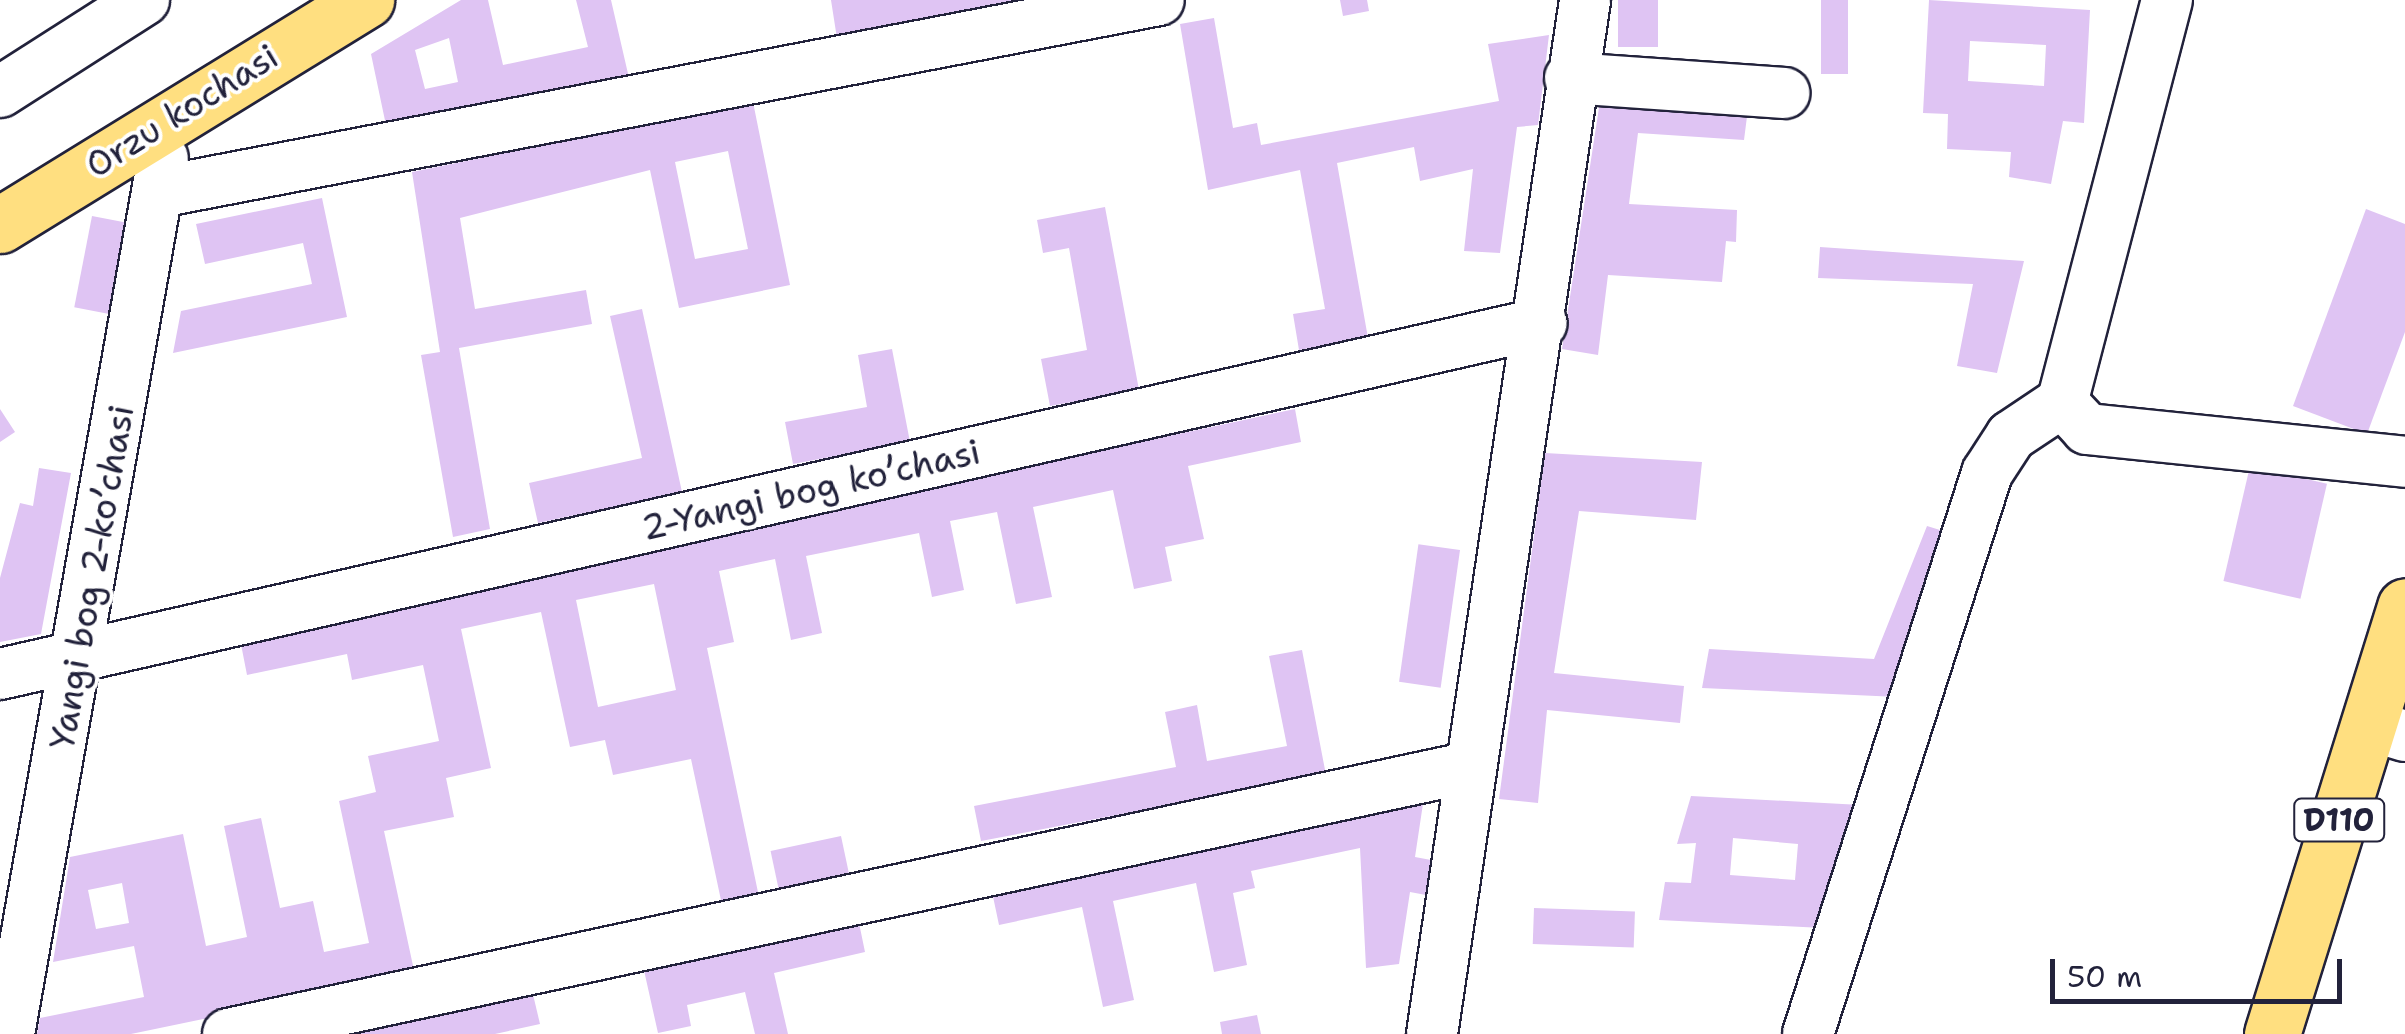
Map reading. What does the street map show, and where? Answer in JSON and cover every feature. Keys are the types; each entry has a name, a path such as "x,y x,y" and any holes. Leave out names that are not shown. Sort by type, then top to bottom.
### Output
{"main road":[{"name":"Orzu kochasi","path":"0,225 167,118 366,0"},
{"name":"D110","path":"2272,1034 2387,730 2405,606"}],"street":[{"path":"0,92 144,0"},
{"path":"159,192 1159,0"},
{"path":"1432,1034 1470,766 1542,322 1570,78 1584,0"},
{"path":"1808,1034 1987,474 2010,436 2062,402 2167,0"},
{"path":"1570,78 1784,93"},
{"name":"Yangi bog 2-koʼchasi","path":"9,1034 79,657 159,192 167,118"},
{"name":"2-Yangi bog koʼchasi","path":"0,674 1542,322"},
{"path":"2062,402 2087,429 2405,462"},
{"path":"228,1034 1470,766"}],"building":[{"path":"461,0 488,0 503,65 588,47 576,0 611,0 629,78 387,130 371,54","holes":["449,38 458,82 425,89 415,50"]},
{"path":"831,0 1017,0 1018,2 838,45"},
{"path":"1340,0 1367,0 1369,11 1343,16"},
{"path":"1618,0 1658,0 1658,47 1618,47"},
{"path":"1821,0 1848,0 1848,74 1821,74"},
{"path":"1929,0 2090,10 2084,123 2063,121 2051,184 2009,177 2011,152 1947,149 1948,114 1923,113","holes":["1970,41 2046,45 2044,86 1968,81"]},
{"path":"1214,18 1233,128 1257,123 1261,145 1499,101 1488,44 1549,35 1538,125 1517,127 1500,253 1464,251 1473,169 1420,181 1414,147 1337,163 1368,338 1299,350 1293,314 1325,309 1300,170 1208,190 1180,24"},
{"path":"1602,88 1749,101 1744,140 1638,133 1629,204 1737,210 1736,242 1726,241 1722,282 1608,275 1598,355 1562,349"},
{"path":"753,102 790,285 679,308 650,170 460,218 475,309 586,290 592,324 459,348 490,529 453,537 421,355 440,352 412,172","holes":["728,151 748,249 695,259 675,162"]},
{"path":"322,198 347,317 173,353 181,311 312,284 303,243 205,264 196,224"},
{"path":"1105,207 1139,390 1050,406 1041,359 1087,350 1069,248 1043,253 1037,220"},
{"path":"2366,209 2405,224 2405,332 2367,434 2293,406"},
{"path":"92,216 128,223 111,314 74,307"},
{"path":"1820,247 2024,261 1997,373 1957,366 1973,284 1818,278"},
{"path":"642,309 682,492 538,523 529,483 642,458 610,316"},
{"path":"892,349 910,442 793,464 785,422 867,407 858,355"},
{"path":"0,409 15,432 0,442"},
{"path":"1295,409 1301,442 1188,466 1204,539 1165,547 1172,581 1134,589 1113,490 1033,507 1052,597 1016,604 997,512 950,521 964,590 932,597 919,533 806,556 822,633 791,640 775,559 719,571 734,642 707,648 759,897 722,905 691,759 613,775 605,740 570,747 541,612 461,629 491,768 446,778 454,817 384,831 415,975 131,1034 37,1034 40,1018 144,997 134,946 53,962 70,857 183,834 206,946 247,937 224,826 261,818 280,908 313,901 324,952 369,943 339,801 376,792 368,756 439,741 423,665 352,680 347,654 247,675 239,634","holes":["654,584 676,690 598,707 576,600","122,883 129,923 96,929 88,890"]},
{"path":"1545,453 1702,462 1696,520 1579,511 1554,673 1684,686 1680,723 1547,710 1538,803 1499,799"},
{"path":"2250,466 2327,484 2300,599 2223,581"},
{"path":"39,468 71,473 41,634 0,642 0,578 20,503 33,506"},
{"path":"1927,526 1953,534 1898,697 1702,688 1709,649 1874,659"},
{"path":"1418,544 1460,550 1441,688 1399,682"},
{"path":"1302,650 1326,775 981,841 974,806 1176,767 1165,712 1197,705 1207,761 1287,746 1269,656"},
{"path":"1691,796 1861,805 1823,928 1659,920 1665,882 1691,883 1696,843 1677,844","holes":["1733,838 1798,844 1795,880 1730,875"]},
{"path":"1424,797 1415,857 1431,860 1426,895 1410,892 1399,964 1366,968 1360,848 1251,871 1255,888 1233,893 1247,965 1214,972 1196,883 1113,901 1134,1000 1103,1007 1082,907 999,925 991,887"},
{"path":"841,836 849,873 778,888 771,851"},
{"path":"1534,908 1635,912 1634,948 1533,944"},
{"path":"858,918 865,952 774,973 788,1034 755,1034 745,992 687,1005 691,1026 658,1033 643,966"},
{"path":"531,986 540,1024 495,1034 330,1034"},
{"path":"1257,1015 1261,1034 1222,1034 1220,1022"}]}
